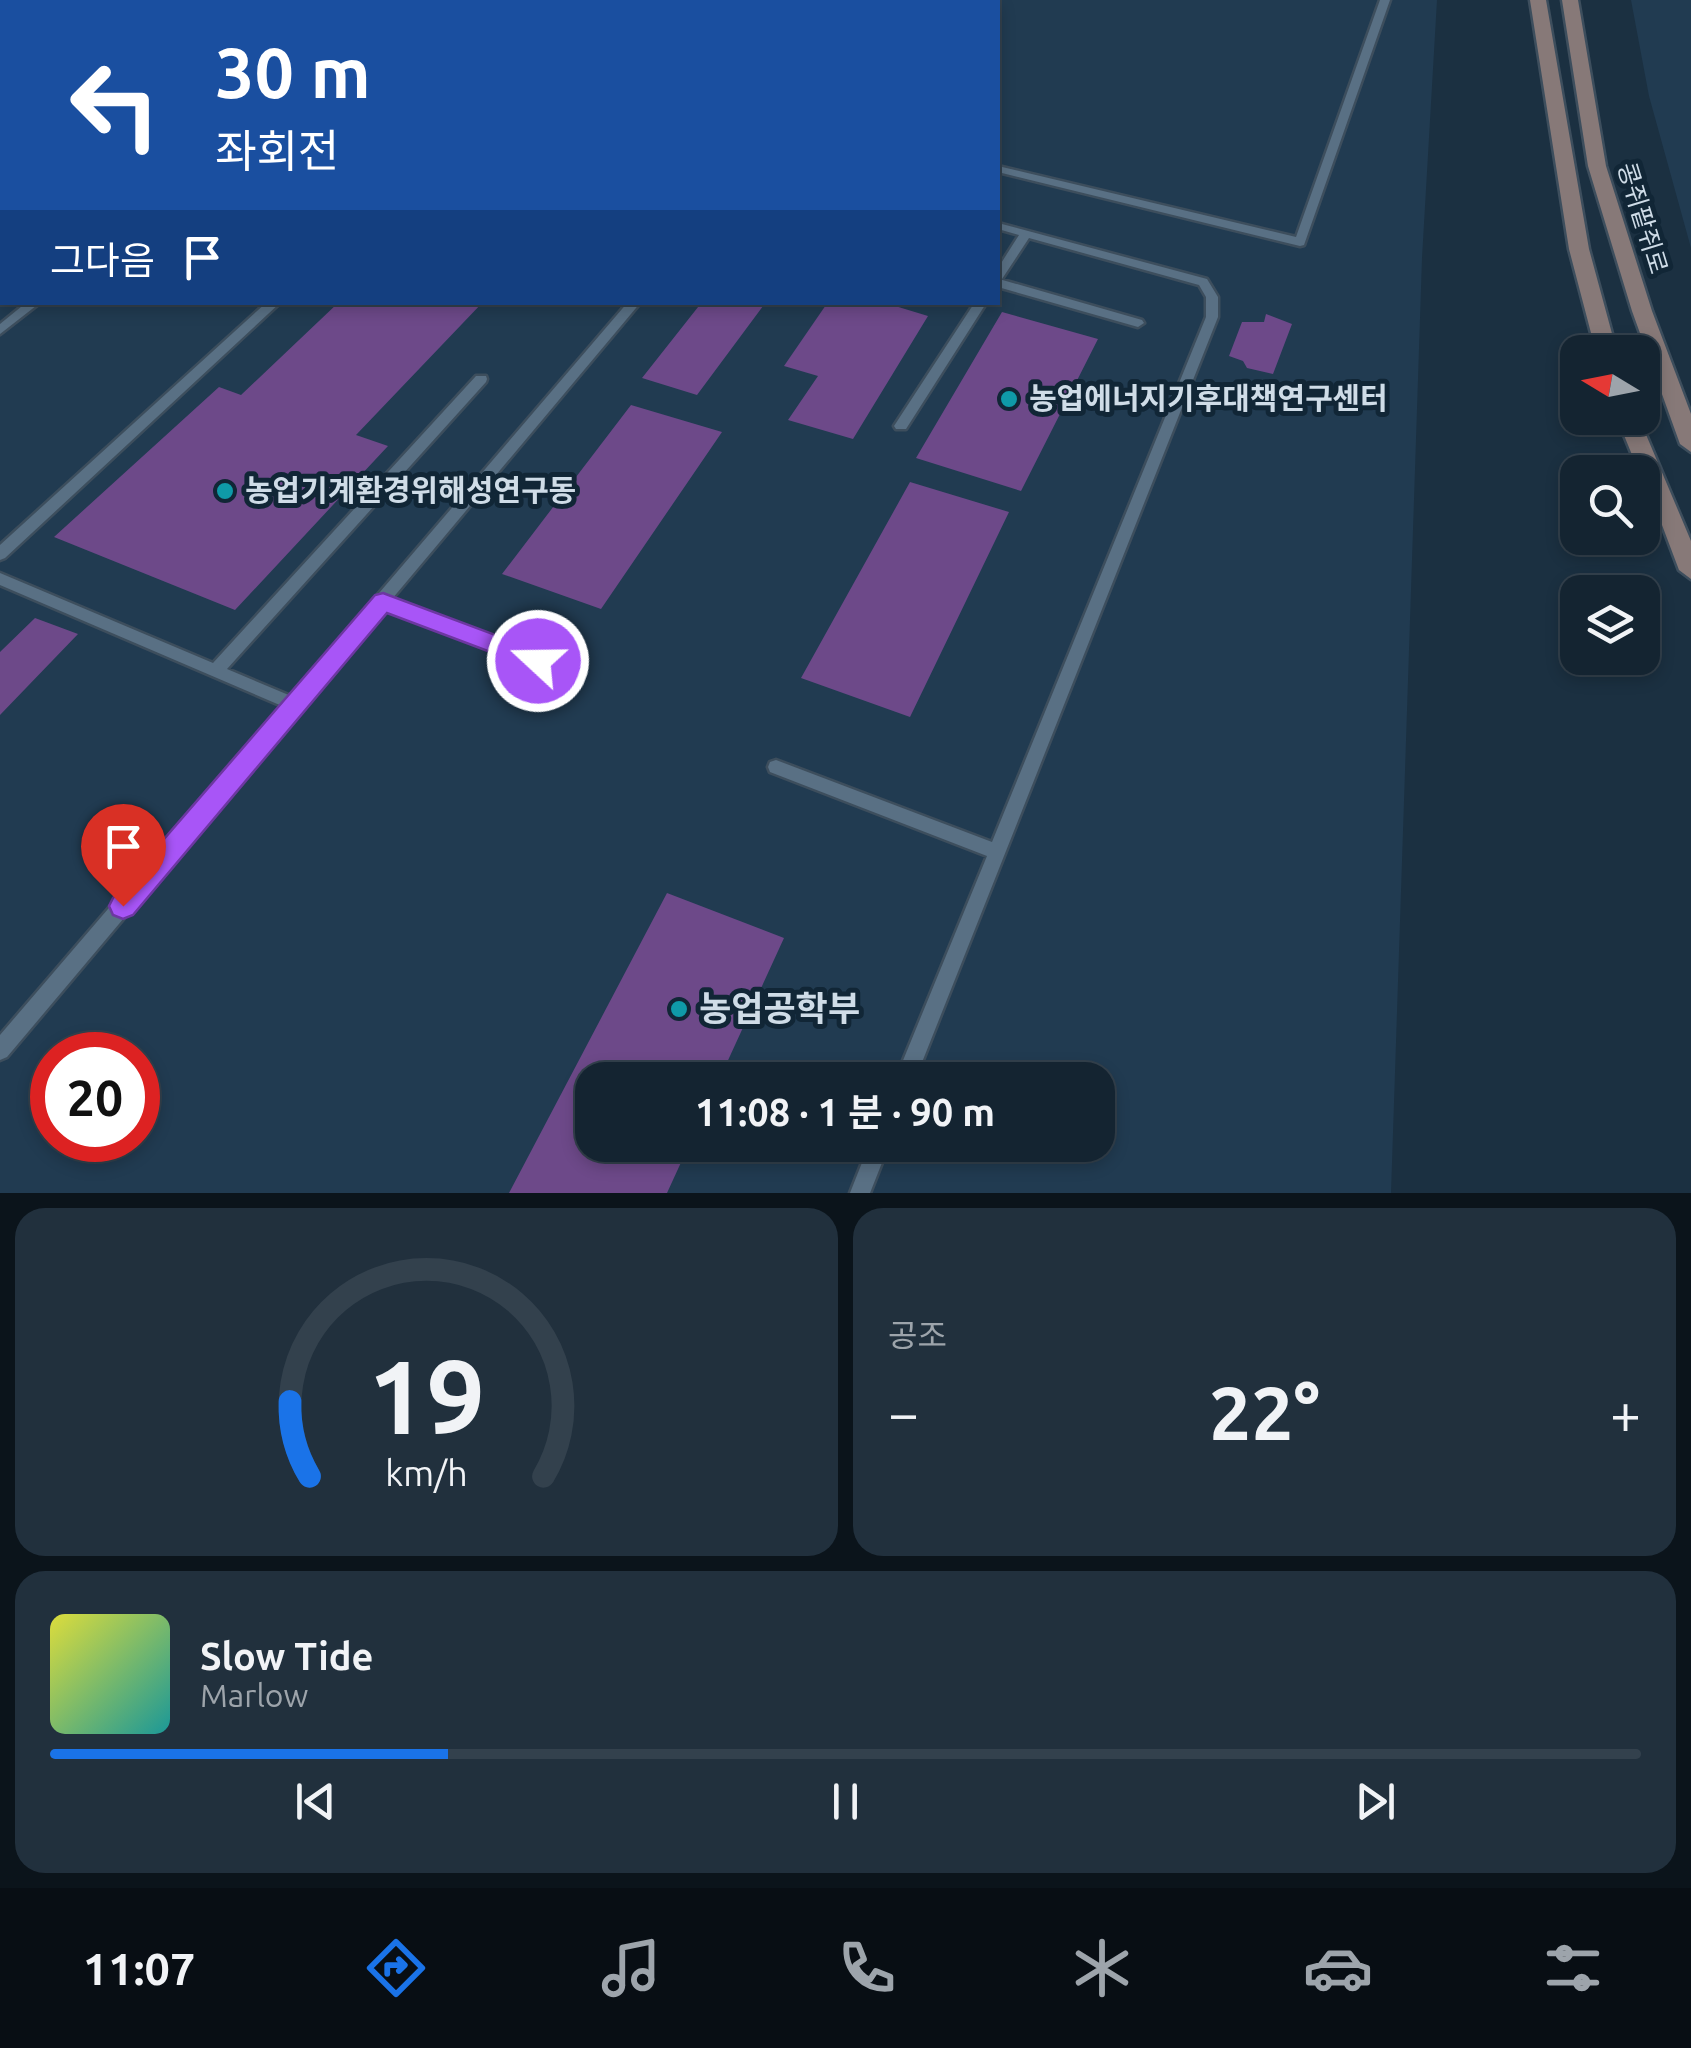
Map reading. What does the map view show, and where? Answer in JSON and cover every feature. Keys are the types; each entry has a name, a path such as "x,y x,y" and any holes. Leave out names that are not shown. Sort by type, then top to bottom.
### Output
{"main road":[{"path":"1538,0 1579,249 1602,335"},
{"name":"콩쥐팥쥐로","path":"1570,0 1597,166 1691,444"},
{"path":"1635,435 1691,570"}],"lane":[{"path":"1000,169 1300,242 1385,1 1371,0"},
{"path":"912,1062 1212,317 1212,297 1203,282 1000,226"},
{"path":"1000,277 1026,233"},
{"path":"1000,281 1138,323"},
{"path":"0,330 31,305"},
{"path":"0,554 272,305"},
{"path":"0,1050 632,305"},
{"path":"901,426 979,305"},
{"path":"216,670 481,379"},
{"path":"0,579 295,705"},
{"path":"383,602 538,661"},
{"path":"776,767 997,852"},
{"path":"860,1193 872,1162"}],"shaded area":[{"path":"1000,0 1437,0 1422,258 1391,1193 0,1193 0,305 1000,305"},
{"path":"1631,0 1691,0 1691,248 1649,96"}],"building":[{"name":"농업기계환경위해성연구동","path":"336,305 480,305 356,435 388,446 235,610 54,537 219,387 241,395"},
{"path":"700,305 764,305 697,395 642,378"},
{"path":"826,305 892,305 928,316 853,439 788,420 818,376 784,366"},
{"name":"농업에너지기후대책연구센터","path":"1002,312 1098,339 1021,491 916,458"},
{"path":"1266,314 1292,324 1273,374 1247,368 1243,361 1229,356 1242,322 1264,322"},
{"path":"631,405 722,432 601,609 502,574"},
{"path":"910,482 1009,512 910,717 801,678"},
{"path":"35,618 78,634 0,715 0,652"},
{"name":"농업공학부","path":"667,893 784,938 727,1062 578,1062"},
{"name":"농업공학부","path":"575,1068 575,1162 681,1162 667,1193 509,1193"}],"place":[{"name":"농업에너지기후대책연구센터","path":"1009,399"},
{"name":"농업기계환경위해성연구동","path":"225,491"},
{"name":"농업공학부","path":"679,1009"}],"route":[{"path":"123,906 383,602 538,661"}]}
